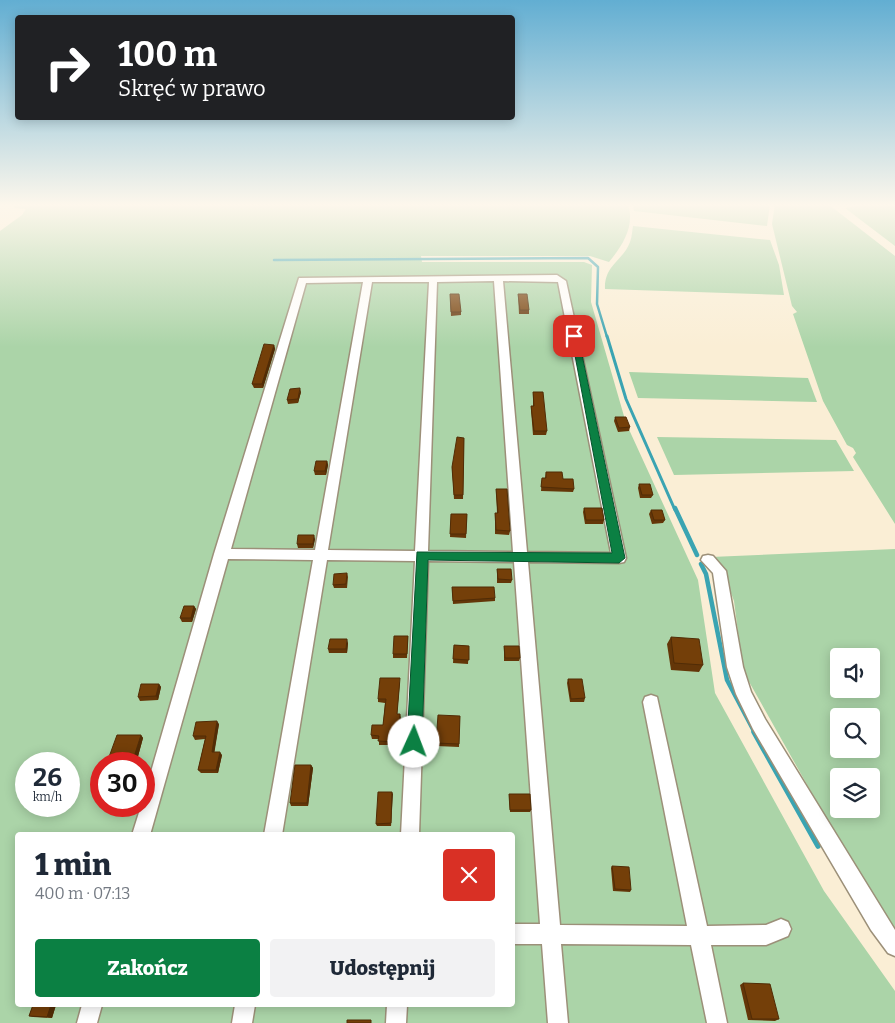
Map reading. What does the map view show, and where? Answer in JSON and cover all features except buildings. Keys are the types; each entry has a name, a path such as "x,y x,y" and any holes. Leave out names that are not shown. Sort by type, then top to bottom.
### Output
{"street":[{"path":"498,278 558,1023"},
{"path":"142,832 221,554 302,280 557,278 562,281 619,558 221,554"},
{"path":"273,832 319,556 368,279"},
{"path":"410,832 433,279"},
{"path":"708,560 719,571 735,667 744,694 758,724 878,924 895,946"},
{"path":"651,702 717,1023"},
{"path":"515,934 753,936 766,935 780,929"},
{"path":"87,1023 91,1007"},
{"path":"242,1023 245,1007"},
{"path":"396,1023 397,1007"}],"green space":[{"path":"0,252 617,252 609,262 590,256 421,256 422,262 584,262 592,265 591,302 626,423 698,580 715,693 824,891 895,991 895,1023 0,1023"},
{"path":"625,252 774,252 779,265 784,295 605,289 608,274"},
{"path":"779,252 890,252 895,256 895,524 853,457 856,453 853,448 847,445 823,401 793,314 797,312 792,306"},
{"path":"629,372 808,378 817,402 638,398"},
{"path":"657,437 836,440 854,471 674,475"},
{"path":"895,549 895,931 828,822 743,671 734,601 722,569 711,557"}],"waterway":[{"path":"274,260 588,258 598,267 597,304 607,337"},
{"path":"607,336 626,399 675,510"},
{"path":"675,508 697,555"},
{"path":"701,564 706,574 727,680 755,733"},
{"path":"754,732 818,846"}],"route":[{"path":"414,742 422,555 619,558 574,336"}]}
